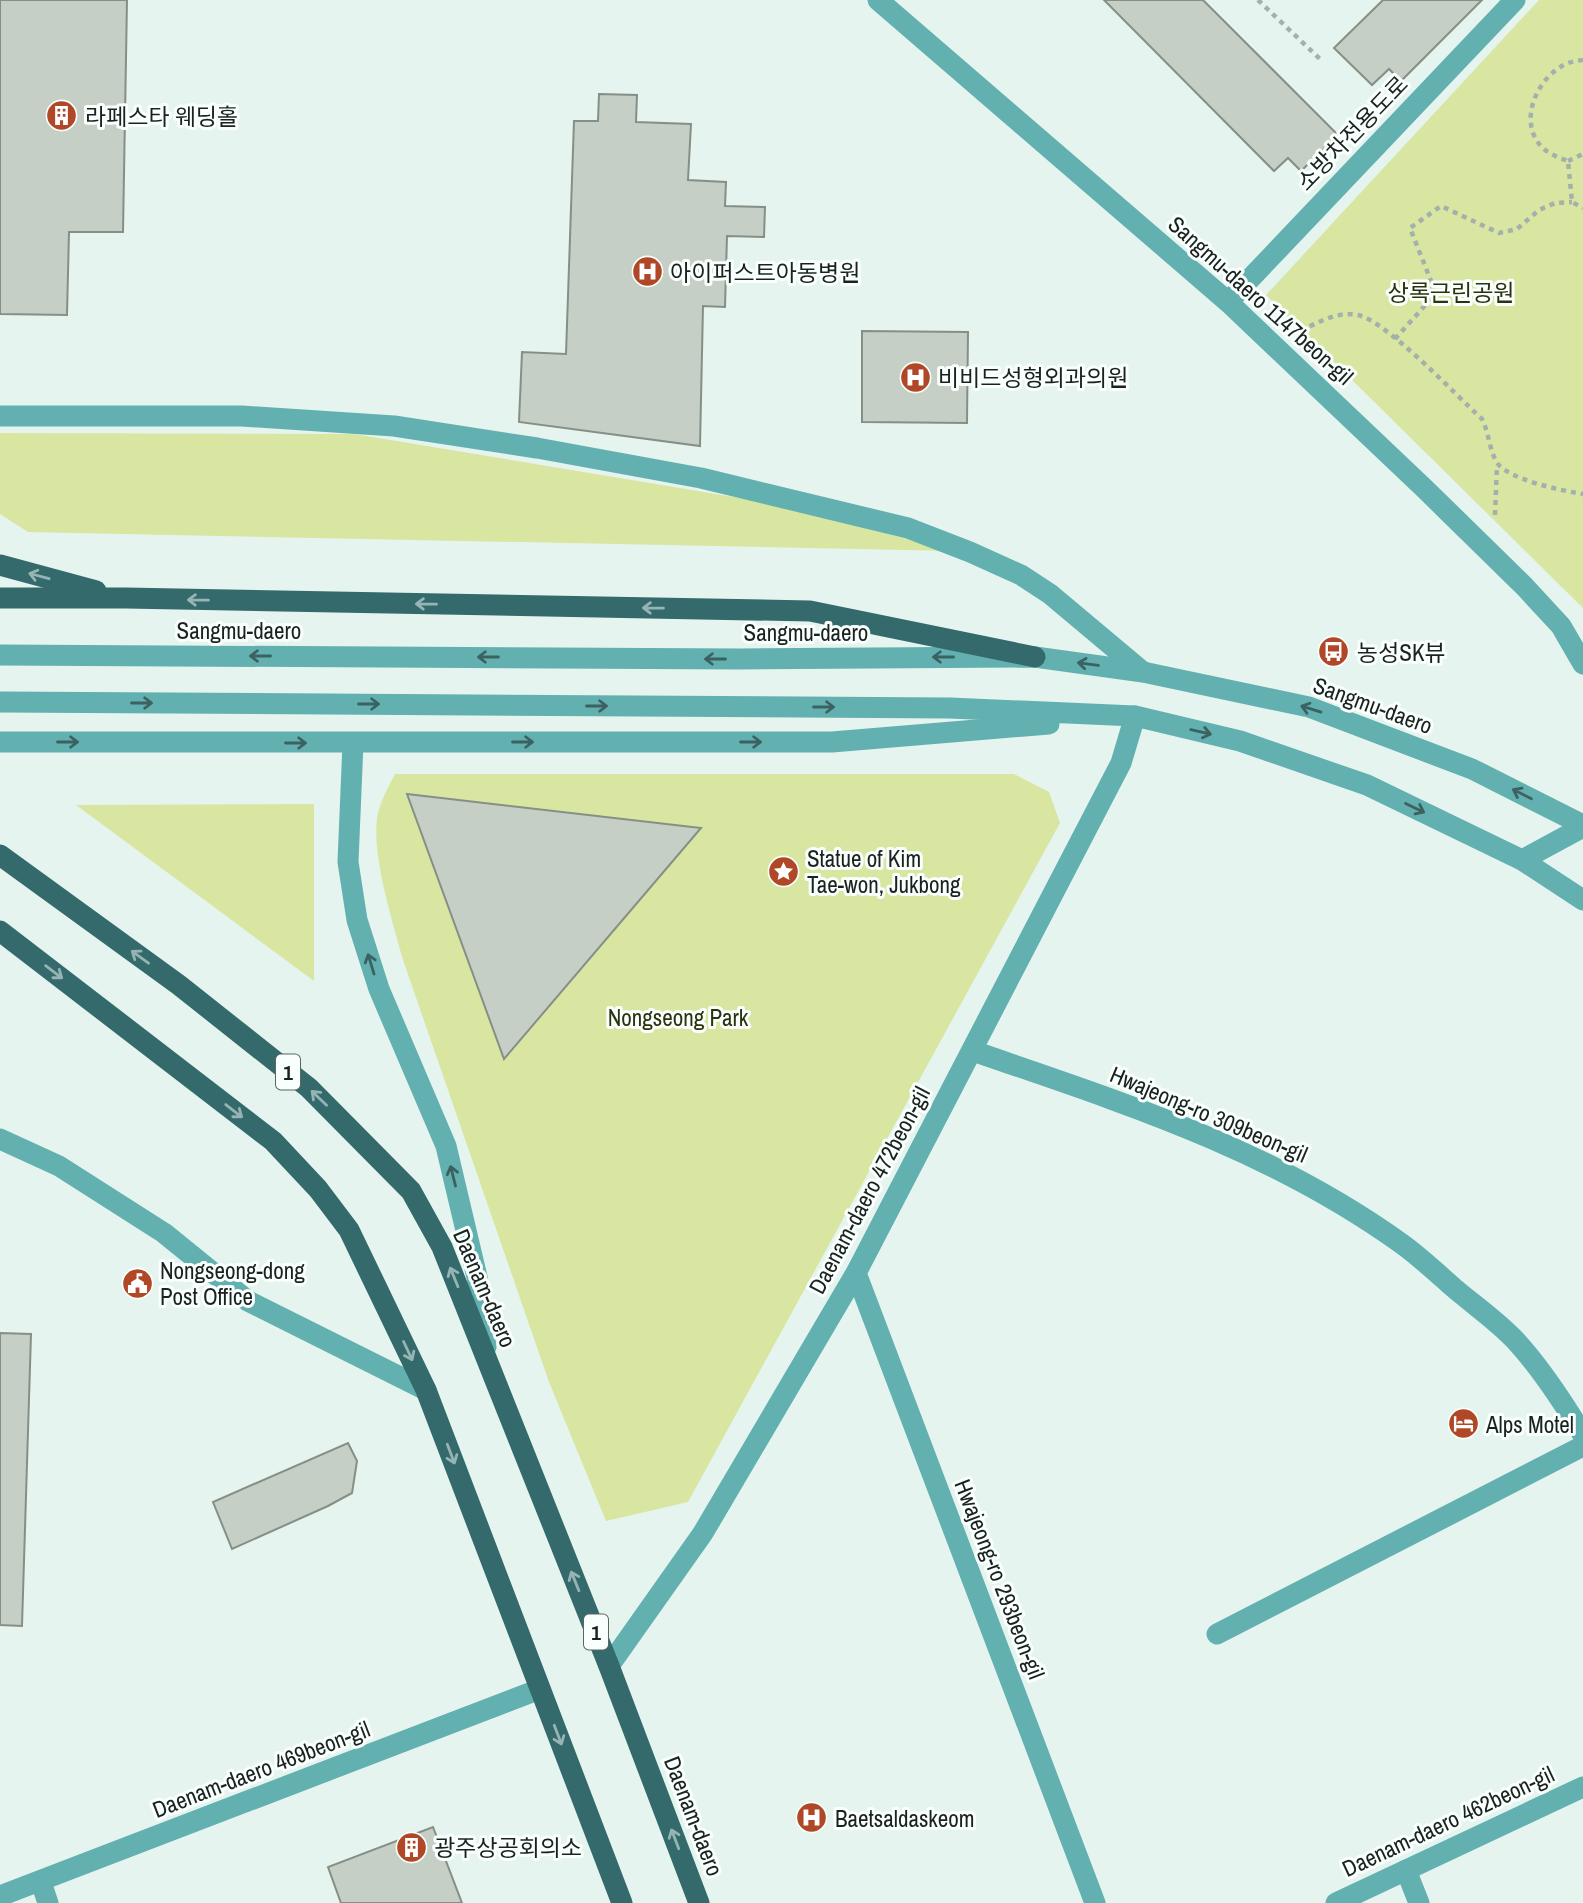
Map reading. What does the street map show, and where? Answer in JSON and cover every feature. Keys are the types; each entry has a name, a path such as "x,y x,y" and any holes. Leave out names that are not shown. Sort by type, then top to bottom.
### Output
{"main road":[{"path":"0,565 126,598"},
{"path":"0,598 810,611 1035,657"},
{"name":"Daenam-daero","path":"0,855 180,985 309,1088 411,1191 442,1247 610,1666 699,1903"},
{"path":"0,931 273,1141 318,1189 349,1230 426,1390 622,1903"}],"street":[{"name":"Sangmu-daero 1147beon-gil","path":"878,0 1228,302 1275,346 1494,557 1561,626 1583,664"},
{"name":"소방차전용도로","path":"1228,302 1515,0"},
{"path":"0,416 242,416 394,426 537,448 701,478 908,528 970,551 1021,575 1050,594 1143,672"},
{"name":"Sangmu-daero","path":"0,655 712,659 1035,657 1143,672 1309,707 1472,769 1583,826"},
{"path":"0,702 950,708 1135,716 1240,741 1367,785 1522,860 1583,900"},
{"path":"0,742 832,741 1135,716"},
{"name":"Daenam-daero 472beon-gil","path":"610,1666 703,1533 856,1273 1121,763 1135,716"},
{"path":"353,743 348,862 357,920 379,989 446,1146 477,1277 488,1363"},
{"name":"Sangmu-daero","path":"1522,860 1583,826"},
{"name":"Hwajeong-ro 309beon-gil","path":"973,1051 1139,1108 1206,1135 1287,1173 1349,1208 1404,1245 1514,1340 1562,1400 1583,1435"},
{"path":"0,1139 59,1166 164,1233 248,1301 426,1390"},
{"name":"Hwajeong-ro 293beon-gil","path":"856,1273 1095,1903"},
{"path":"1217,1634 1583,1446"},
{"name":"Daenam-daero 469beon-gil","path":"0,1896 540,1689"},
{"name":"Daenam-daero 462beon-gil","path":"1336,1903 1583,1787"},
{"path":"1406,1870 1419,1903"},
{"path":"41,1882 48,1903"}],"path":[{"path":"1260,1 1321,60"},
{"path":"1569,161 1542,149 1534,132 1531,116 1534,95 1546,78 1563,65 1583,60"},
{"path":"1569,161 1583,154"},
{"path":"1569,161 1572,202"},
{"path":"1395,339 1430,301 1433,286 1410,228 1441,206 1499,233 1517,229 1539,210 1555,203 1572,202 1583,208"},
{"path":"1275,346 1321,320 1357,315 1380,325 1482,419 1497,464 1494,557"},
{"path":"1497,464 1513,476 1583,494"}],"green space":[{"name":"상록근린공원","path":"1539,0 1583,0 1583,608 1266,295"},
{"path":"0,433 354,434 764,502 954,551 28,532 0,514"},
{"name":"Nongseong Park","path":"395,774 1014,774 1049,792 1060,823 688,1502 606,1521 549,1382 402,957 388,906 376,834 380,807"},
{"path":"314,804 314,981 76,805"}],"building":[{"name":"라페스타 웨딩홀","path":"0,0 127,0 123,232 69,232 67,315 0,314"},
{"path":"1104,0 1203,0 1338,135 1301,171 1288,158 1274,171"},
{"path":"1383,0 1482,0 1401,81 1389,69 1372,85 1334,48"},
{"name":"아이퍼스트아동병원","path":"599,94 637,95 636,122 691,124 688,180 726,182 725,206 765,207 764,237 727,236 725,307 703,306 700,446 519,422 522,352 566,354 574,121 598,121"},
{"name":"비비드성형외과의원","path":"862,331 968,332 967,423 862,422"},
{"path":"407,794 701,828 504,1059"},
{"path":"0,1333 31,1334 22,1626 0,1625"},
{"path":"348,1443 357,1461 352,1493 232,1549 213,1502"},
{"name":"광주상공회의소","path":"433,1827 462,1903 341,1903 328,1867"}],"place":[{"name":"라페스타 웨딩홀","path":"62,116"},
{"name":"아이퍼스트아동병원","path":"647,272"},
{"name":"비비드성형외과의원","path":"915,377"},
{"name":"농성SK뷰","path":"1334,652"},
{"name":"Statue of Kim Tae-won, Jukbong","path":"784,871"},
{"name":"Nongseong-dong Post Office","path":"137,1283"},
{"name":"Alps Motel","path":"1463,1424"},
{"name":"Baetsaldaskeom","path":"812,1818"},
{"name":"광주상공회의소","path":"411,1847"}]}
